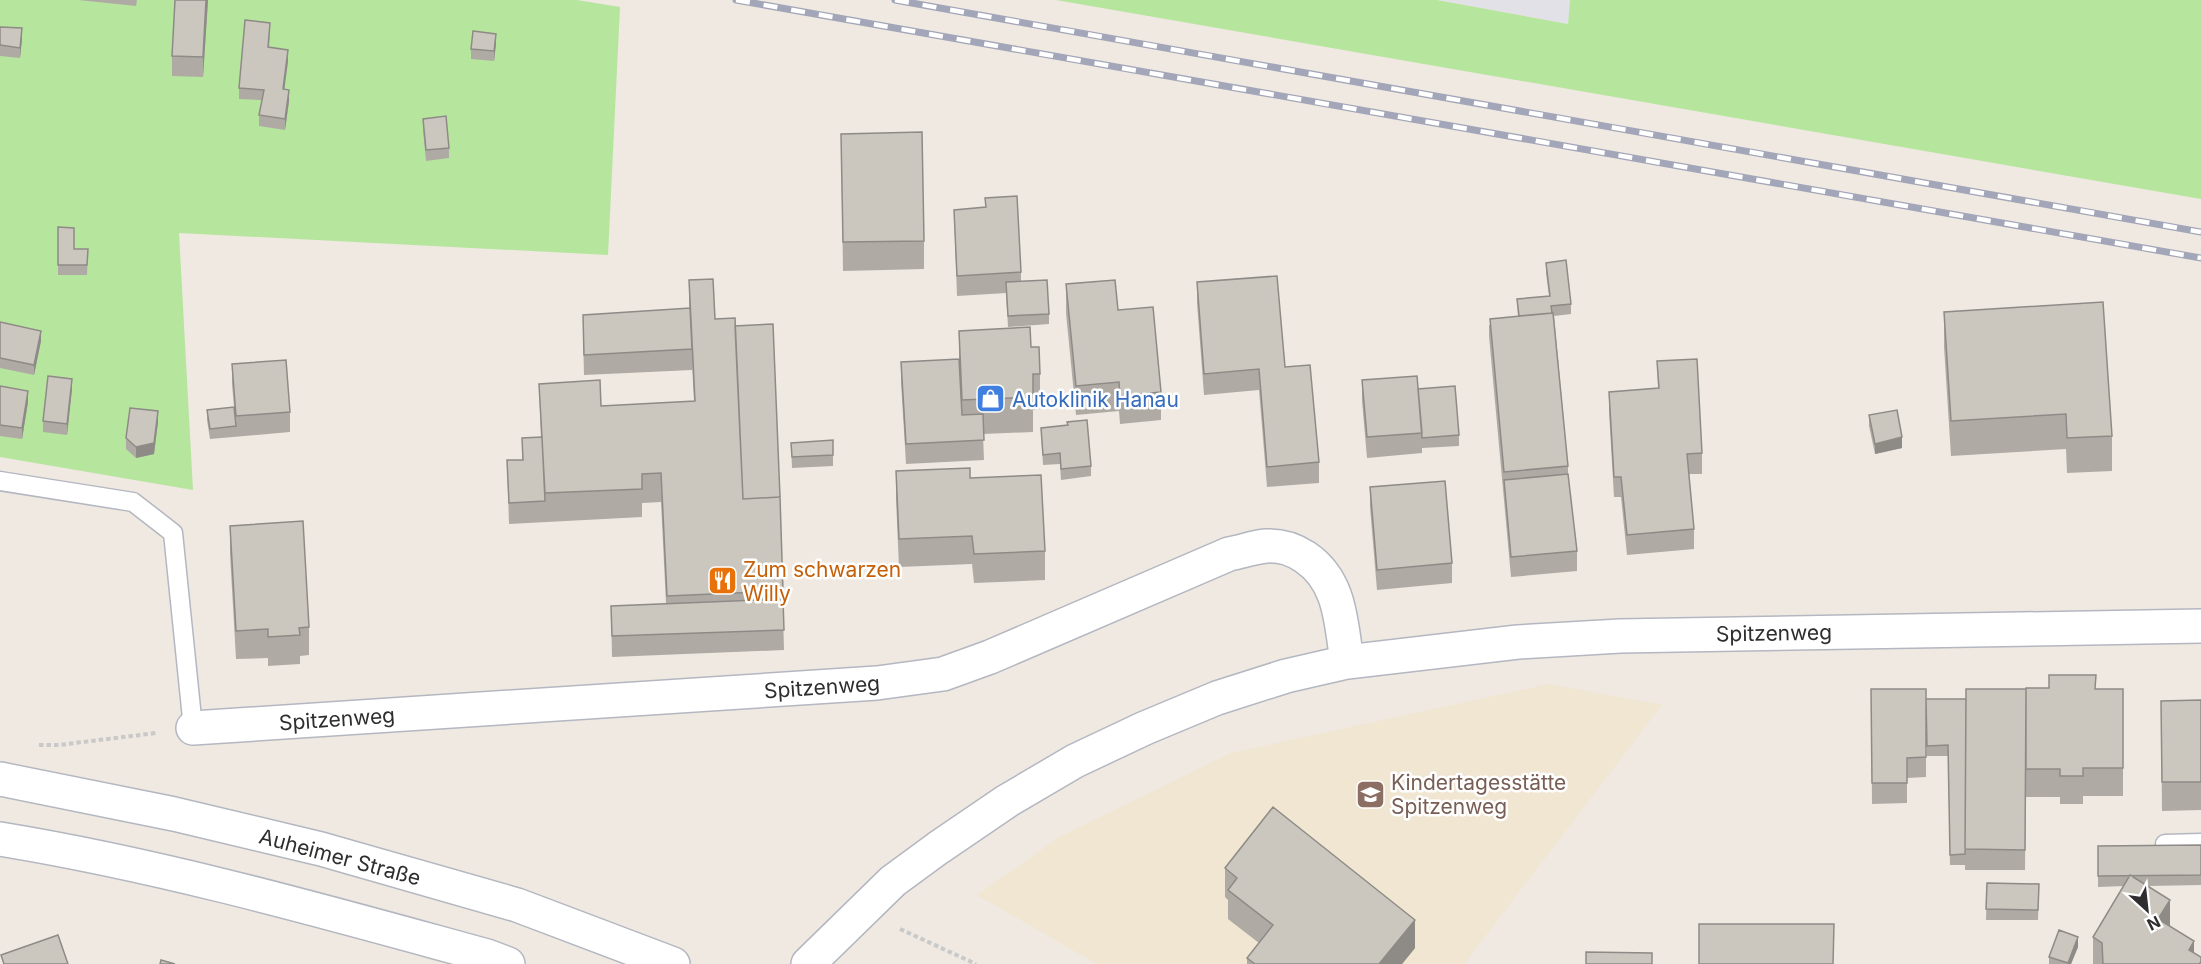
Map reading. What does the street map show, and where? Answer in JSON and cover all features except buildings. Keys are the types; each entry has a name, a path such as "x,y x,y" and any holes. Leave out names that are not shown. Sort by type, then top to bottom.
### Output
{"street":[{"name":"Spitzenweg","path":"193,728 877,684 943,674 990,657 1229,554 1265,546 1291,548 1317,565 1331,583 1339,609 1347,662"},
{"name":"Spitzenweg","path":"808,964 893,881 1007,801 1075,761 1145,728 1216,698 1286,676 1347,662 1518,642 1620,636 2201,626"},
{"name":"Auheimer Straße","path":"0,779 174,814 321,849 517,905 672,964"},
{"path":"0,839 179,874 487,956 508,964"}],"lane":[{"path":"0,481 133,502 173,532 193,728"},
{"path":"2165,844 2201,843"}],"path":[{"path":"35,746 193,728"},
{"path":"855,917 976,964"}],"shaded area":[{"path":"1437,0 1570,0 1568,24"},
{"name":"Kindertagesstätte Spitzenweg","path":"1549,684 1662,705 1464,964 1097,964 977,895 1061,836 1231,753"}],"green space":[{"path":"0,0 577,0 620,7 608,255 179,233 193,490 0,457"},
{"path":"1056,0 1437,0 1568,24 1570,0 2201,0 2201,199"}],"railway":[{"path":"736,0 2201,258"},
{"path":"895,0 2201,232"}],"place":[{"name":"Autoklinik Hanau","path":"991,399"},
{"name":"Zum schwarzen Willy","path":"722,581"},
{"name":"Kindertagesstätte Spitzenweg","path":"1370,794"}]}
